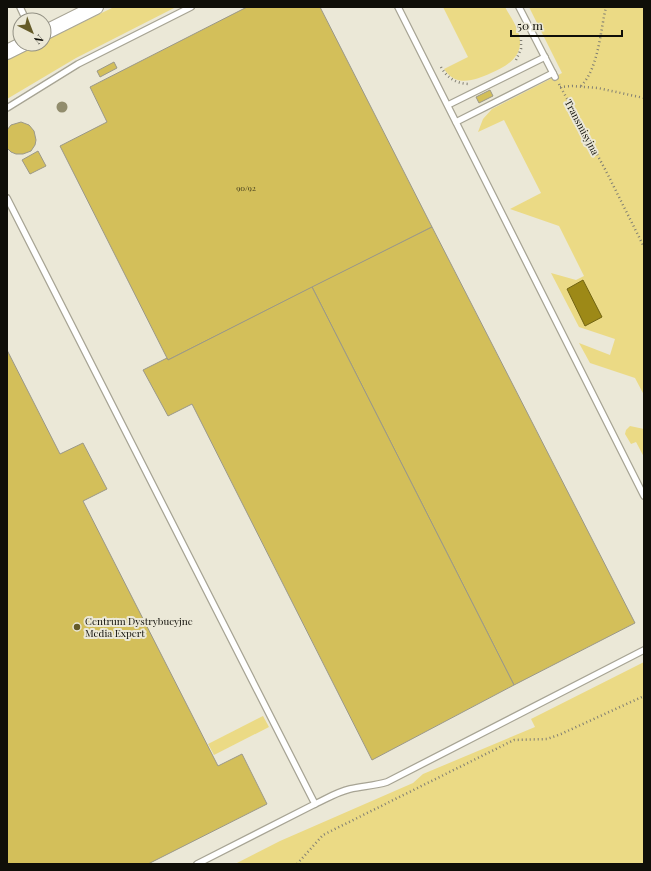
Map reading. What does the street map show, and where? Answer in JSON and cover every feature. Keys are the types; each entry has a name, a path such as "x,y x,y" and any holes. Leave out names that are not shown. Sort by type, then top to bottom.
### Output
{"street":[{"path":"52,29 96,7"}],"lane":[{"path":"7,108 78,64 192,7"},
{"path":"398,7 644,496"},
{"path":"456,122 554,75 519,7"},
{"path":"448,105 544,57"},
{"path":"7,198 315,804"},
{"path":"197,864 340,792 350,789 376,786 387,782 644,650"}],"path":[{"path":"580,87 587,79 595,58 606,7"},
{"path":"512,65 521,49 522,42 520,29"},
{"path":"438,62 446,75 454,81 460,83 474,83"},
{"name":"Transmisyjna","path":"554,75 606,171 644,247"},
{"path":"560,87 572,86 598,88 644,98"},
{"path":"297,864 323,835 514,740 547,739 644,696"}],"shaded area":[{"path":"114,7 176,7 76,58 7,99 7,60 23,52 52,52 52,37"},
{"path":"443,7 505,7 515,25 520,39 519,50 514,59 496,71 473,80 466,81 454,79 444,69 468,57"},
{"path":"529,7 644,7 644,395 635,378 590,363 579,343 610,355 615,339 579,327 551,273 576,280 584,276 559,226 510,209 541,193 504,120 478,132 483,119 492,109 562,73"},
{"path":"583,280 602,317 585,326 567,289"},
{"path":"630,426 644,429 644,457 636,442 631,444 625,434 626,430"},
{"path":"644,662 644,864 235,864 280,841 413,783 423,774 535,727 531,719"},
{"path":"263,716 269,727 214,755 208,744"}],"building":[{"path":"247,7 320,7 432,227 168,360 60,146 107,122 90,87"},
{"path":"114,62 117,68 100,77 97,71"},
{"path":"490,90 493,96 479,103 476,97"},
{"path":"21,122 29,125 34,131 36,140 31,151 23,154 16,154 7,148 7,130 11,125"},
{"path":"38,151 46,166 30,174 22,160"},
{"path":"432,227 635,623 514,685 312,287"},
{"path":"312,287 514,685 372,760 192,404 168,416 143,370 167,358 168,360"},
{"name":"Centrum Dystrybucyjne Media Expert","path":"7,350 60,454 83,443 107,489 83,501 218,766 242,754 267,804 148,864 7,864"}],"place":[{"name":"Centrum Dystrybucyjne Media Expert","path":"77,627"}]}
